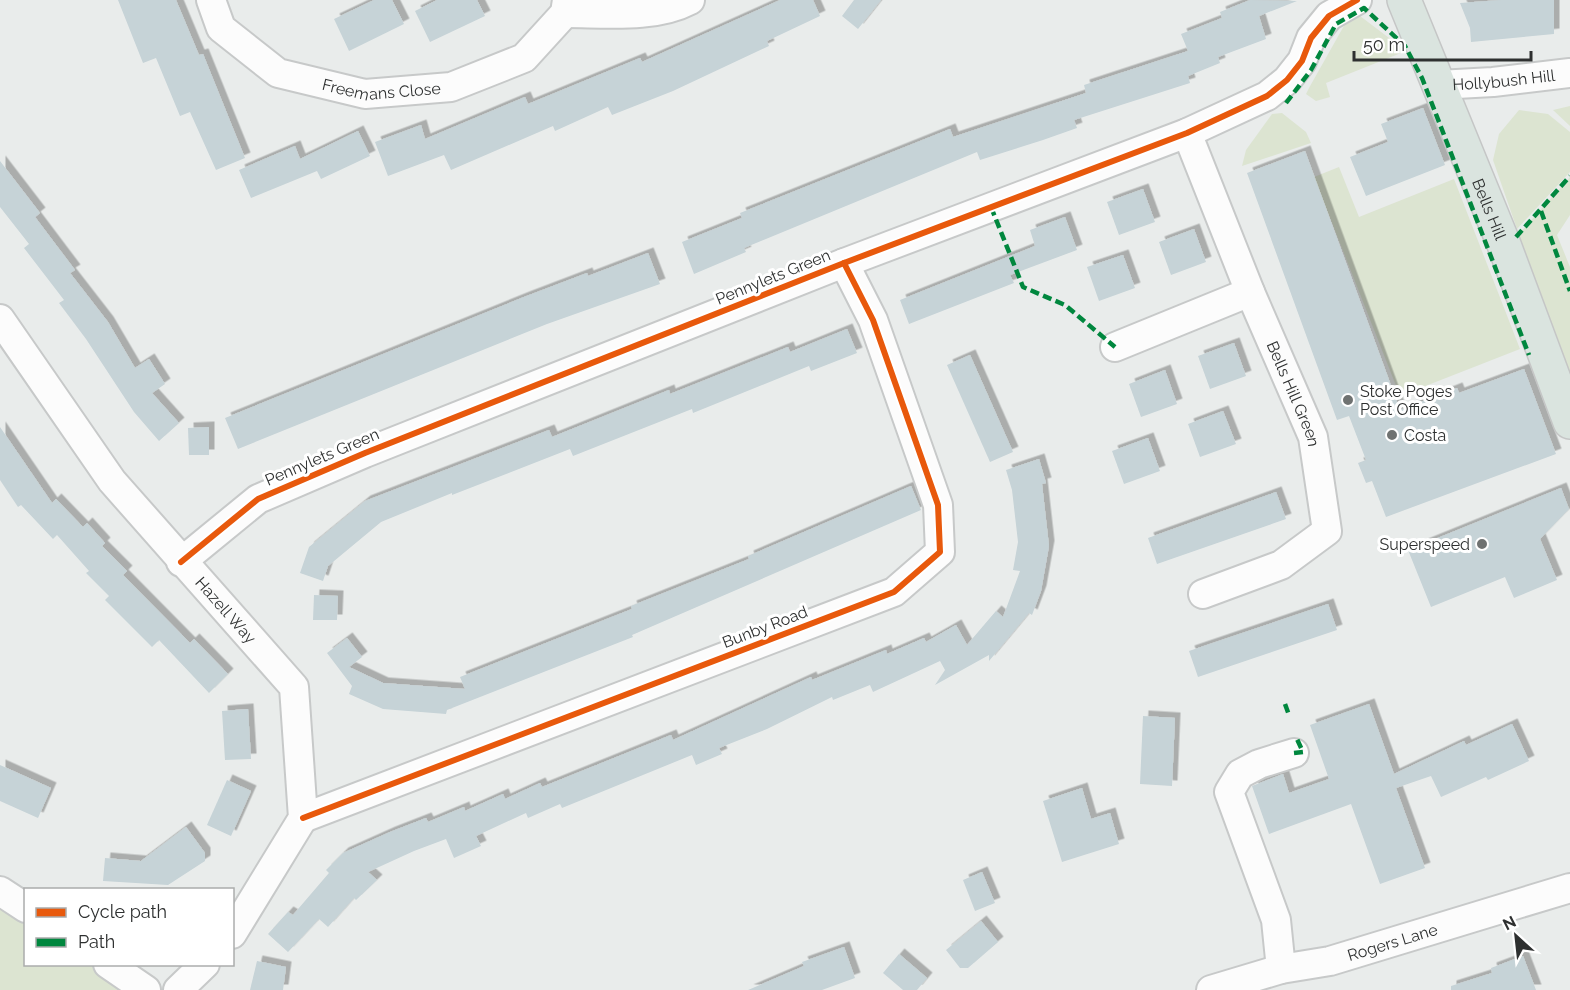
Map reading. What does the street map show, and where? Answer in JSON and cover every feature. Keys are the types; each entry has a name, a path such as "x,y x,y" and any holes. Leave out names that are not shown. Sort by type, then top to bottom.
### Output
{"main road":[{"name":"Bells Hill","path":"1404,0 1503,242 1570,422"}],"street":[{"name":"Freemans Close","path":"211,0 221,27 278,73 365,94 451,87 524,58 566,7 636,13 679,6 690,0"},
{"name":"Pennylets Green","path":"181,561 258,499 365,453 844,263 1187,133 1267,96 1287,81 1302,61 1311,38 1329,16 1357,0"},
{"name":"Hollybush Hill","path":"1438,86 1570,73"},
{"name":"Bells Hill Green","path":"1187,133 1250,292 1314,437 1327,531 1281,564 1203,594"},
{"name":"Bunby Road","path":"303,818 894,592 940,552 938,505 873,320 844,263"},
{"path":"1115,347 1250,292"},
{"name":"Hazell Way","path":"0,318 112,481 294,687 303,818"},
{"path":"1281,969 1276,920 1229,792 1240,774 1259,764 1294,753"},
{"path":"234,931 303,818"},
{"name":"Rogers Lane","path":"1211,990 1281,969 1330,962 1570,888"},
{"path":"0,891 24,907"},
{"path":"111,966 146,990"},
{"path":"178,990 204,966"}],"green space":[{"path":"1360,16 1401,47 1401,53 1326,83 1330,97 1316,101 1306,94 1309,88 1345,24"},
{"path":"1570,106 1570,126 1553,110"},
{"path":"1519,110 1548,114 1570,132 1570,172 1517,229 1493,160 1499,134"},
{"path":"1282,113 1306,132 1311,143 1242,166 1246,150 1272,114"},
{"path":"1339,167 1359,217 1454,179 1520,349 1400,396 1314,177"},
{"path":"1570,177 1570,215 1557,235 1570,267 1570,373 1518,235"},
{"path":"0,901 24,918 24,966 91,966 126,990 0,990"}],"building":[{"path":"118,0 176,0 199,55 203,54 245,158 216,170 190,112 180,116 156,58 143,63"},
{"path":"374,0 392,0 404,24 349,51 334,19"},
{"path":"437,0 477,0 485,16 430,42 415,11"},
{"path":"780,0 813,0 820,16 767,41 769,46 673,91 612,115 608,107 555,131 553,126 451,170 444,155 388,176 375,142 421,125 425,139 525,97 528,104 640,58 642,62"},
{"path":"854,0 881,0 858,29 842,16"},
{"path":"1250,0 1297,1 1259,16 1266,39 1218,57 1220,63 1188,76 1190,83 1074,120 1077,128 1043,140 980,160 977,152 744,248 746,252 694,274 682,242 742,218 740,213 950,129 953,137 1086,93 1084,85 1188,51 1181,34 1222,18 1220,12"},
{"path":"1554,0 1554,34 1471,42 1470,28 1460,3"},
{"path":"1423,108 1445,165 1366,196 1350,157 1388,142 1381,124"},
{"path":"358,131 370,156 321,179 317,171 251,198 239,170 295,146 300,159"},
{"path":"1305,151 1400,410 1457,388 1459,393 1524,369 1556,454 1386,517 1372,481 1366,483 1358,463 1366,460 1349,416 1337,420 1247,173"},
{"path":"0,161 40,213 35,217 75,270 70,273 108,322 135,368 149,359 165,384 152,393 179,423 159,441 134,412 86,339 59,303 64,300 24,248 29,244 0,207"},
{"path":"1143,189 1155,222 1119,235 1107,202"},
{"path":"1065,217 1077,250 1010,275 1014,283 909,324 900,300 1035,246 1030,230"},
{"path":"1194,229 1206,262 1171,275 1159,242"},
{"path":"648,253 660,284 547,324 238,449 225,418 524,297"},
{"path":"1123,255 1135,288 1099,301 1087,267"},
{"path":"847,329 857,353 811,371 809,366 693,413 692,409 573,456 570,449 452,495 452,493 381,522 328,566 323,581 300,573 309,547 365,501 549,430 552,437 669,390 670,394 788,347 790,352"},
{"path":"1234,343 1246,376 1210,389 1198,356"},
{"path":"970,355 1013,452 990,462 947,365"},
{"path":"1165,370 1177,404 1141,417 1129,384"},
{"path":"1223,411 1236,444 1200,457 1188,424"},
{"path":"0,427 52,503 56,499 83,527 87,523 105,543 102,546 127,571 123,575 190,643 194,639 228,674 209,693 159,640 152,647 105,600 109,596 86,573 89,571 57,535 53,539 21,505 18,507 0,480"},
{"path":"209,427 209,455 189,455 188,428"},
{"path":"1148,438 1160,471 1124,484 1112,451"},
{"path":"1039,459 1046,483 1042,484 1049,546 1041,591 1032,615 1029,613 989,661 989,655 935,685 945,670 940,661 873,692 870,685 833,700 832,697 767,729 719,748 722,754 696,765 692,755 562,808 560,804 528,818 526,813 476,836 481,846 454,858 446,839 414,851 368,872 377,880 356,900 354,898 328,927 319,919 288,952 268,934 288,912 293,915 329,873 326,870 343,853 390,832 426,818 428,822 464,807 465,811 503,794 505,799 540,783 542,787 671,735 673,740 811,677 812,680 886,650 887,654 924,638 926,642 956,625 967,645 996,611 1003,617 1020,571 1013,570 1018,542 1012,490 1006,470"},
{"path":"911,486 921,510 632,635 633,637 447,710 446,714 383,709 349,694 352,686 327,653 347,638 362,657 349,667 383,683 465,689 460,677 632,609 631,606 749,559 748,556"},
{"name":"Superspeed","path":"1561,488 1569,509 1540,539 1557,580 1514,598 1505,577 1431,607 1408,550"},
{"path":"1276,492 1286,519 1157,564 1148,538"},
{"path":"314,595 338,596 337,620 313,620"},
{"path":"1328,604 1337,630 1198,677 1189,651"},
{"path":"1369,704 1394,774 1464,741 1466,745 1512,724 1529,761 1488,780 1486,777 1441,797 1431,776 1396,788 1425,868 1380,884 1351,804 1269,834 1252,786 1283,774 1289,793 1329,779 1310,725"},
{"path":"248,709 251,759 225,760 222,711"},
{"path":"1143,716 1175,718 1172,786 1140,784"},
{"path":"0,765 51,788 38,818 0,801"},
{"path":"227,780 251,791 231,836 207,825"},
{"path":"1082,788 1091,819 1110,813 1119,844 1062,862 1043,801"},
{"path":"186,827 205,853 205,861 168,885 103,881 105,858 141,861"},
{"path":"982,872 995,903 975,911 963,880"},
{"path":"981,921 998,942 968,968 960,968 946,950"},
{"path":"844,947 855,978 822,990 748,990 804,966 802,962"},
{"path":"899,954 927,978 917,990 903,990 883,973"},
{"path":"1523,956 1536,990 1451,990 1451,986 1492,973 1491,968"},
{"path":"257,961 286,967 283,990 250,990"}],"marked path":[{"path":"1286,103 1311,70 1336,24 1364,8 1405,46 1422,78 1529,355"},
{"path":"1516,237 1570,176"},
{"path":"991,207 1023,287 1065,305 1115,347"},
{"path":"1541,211 1570,291"},
{"path":"1285,704 1289,715"},
{"path":"1294,753 1303,752 1296,737"}],"cycle path":[{"path":"181,562 258,499 365,453 844,263 1187,133 1267,96 1287,80 1302,61 1311,38 1329,16 1357,0"},
{"path":"303,818 894,592 940,552 938,505 873,320 844,263"}],"place":[{"name":"Stoke Poges Post Office","path":"1348,400"},
{"name":"Costa","path":"1392,435"},
{"name":"Superspeed","path":"1482,544"}]}
